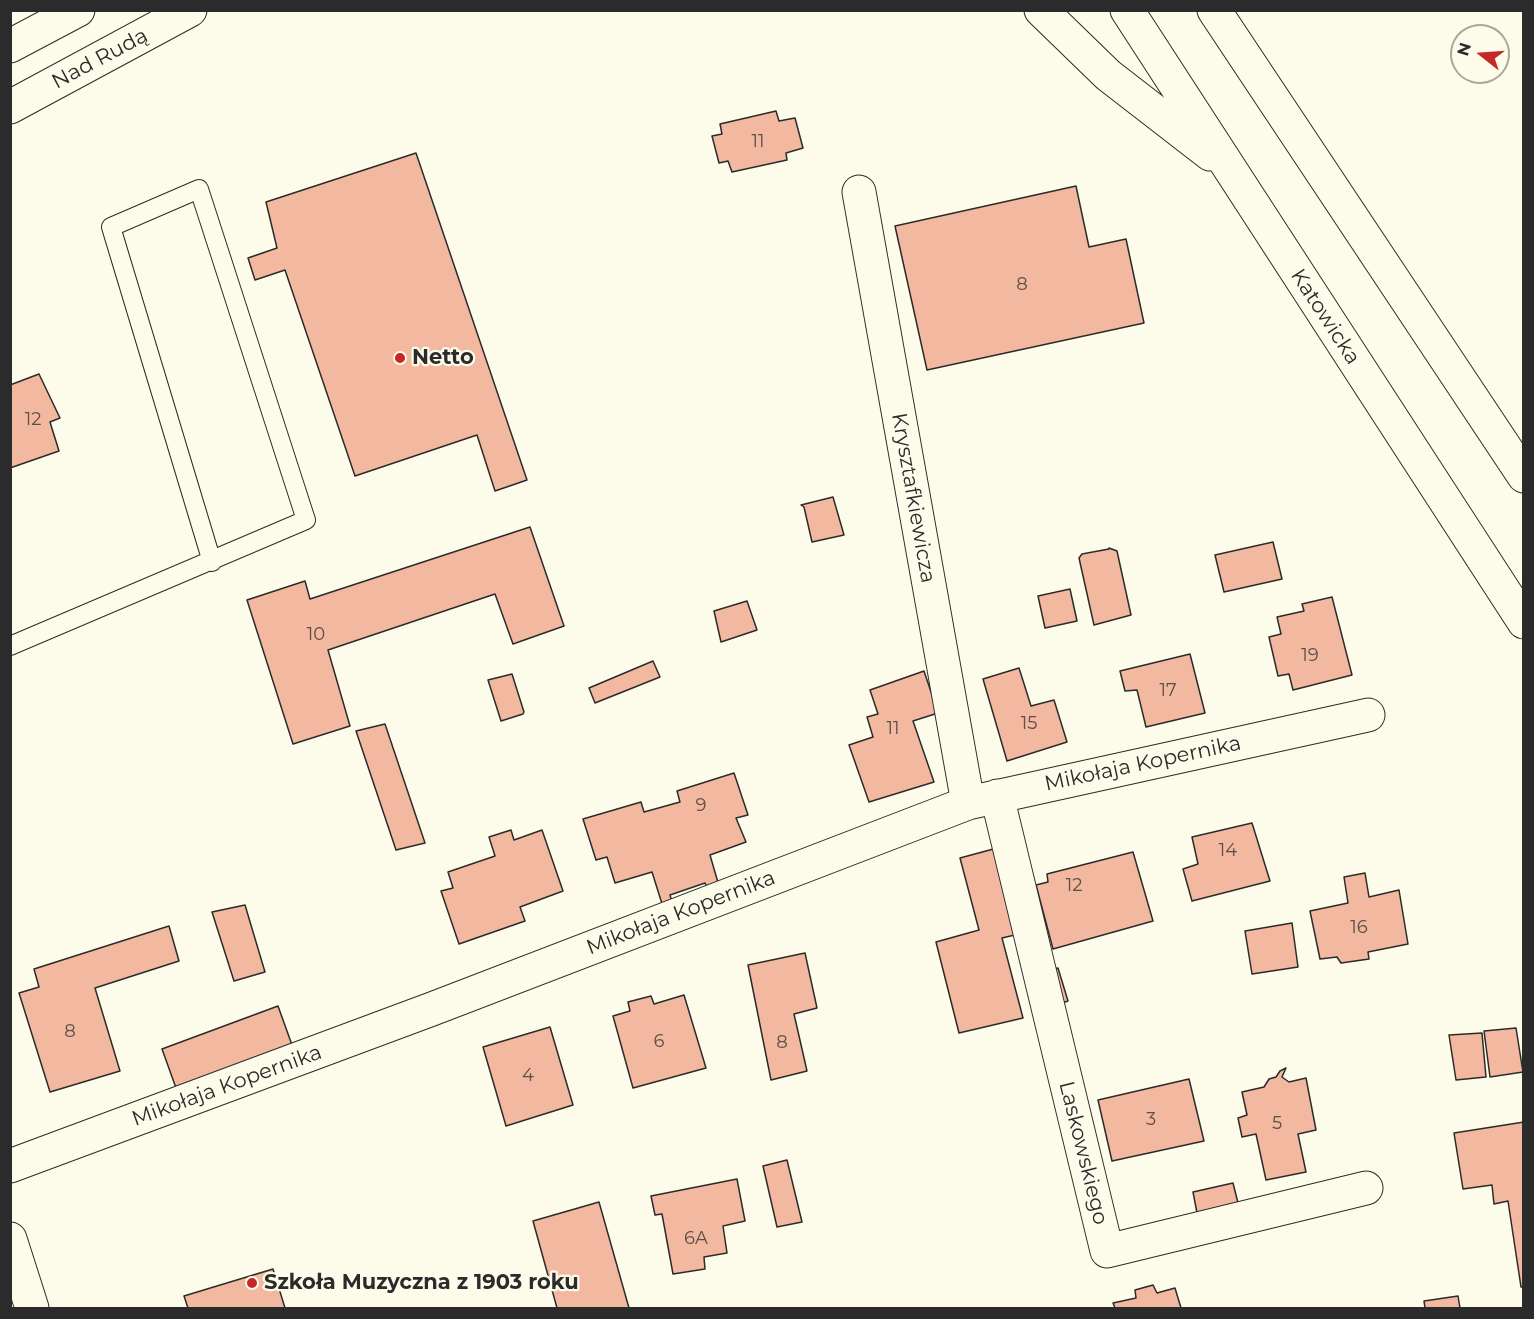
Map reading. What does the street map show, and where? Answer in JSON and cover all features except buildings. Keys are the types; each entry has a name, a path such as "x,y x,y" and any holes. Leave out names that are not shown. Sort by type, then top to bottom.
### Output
{"street":[{"path":"10,46 78,10"},
{"name":"Nad Rudą","path":"10,107 189,10"},
{"path":"1041,10 1108,75 1230,170"},
{"name":"Katowicka","path":"1127,10 1524,622"},
{"path":"1214,10 1524,476"},
{"name":"Krysztafkiewicza","path":"859,192 983,800"},
{"name":"Mikołaja Kopernika","path":"10,1166 983,800 1368,715"},
{"name":"Laskowskiego","path":"983,800 1107,1251 1366,1188"},
{"path":"10,1239 32,1308"}],"lane":[{"path":"10,646 212,562 306,520 199,189 111,227 212,562"}],"place":[{"name":"Netto","path":"400,358"},
{"name":"Szkoła Muzyczna z 1903 roku","path":"252,1283"}]}
